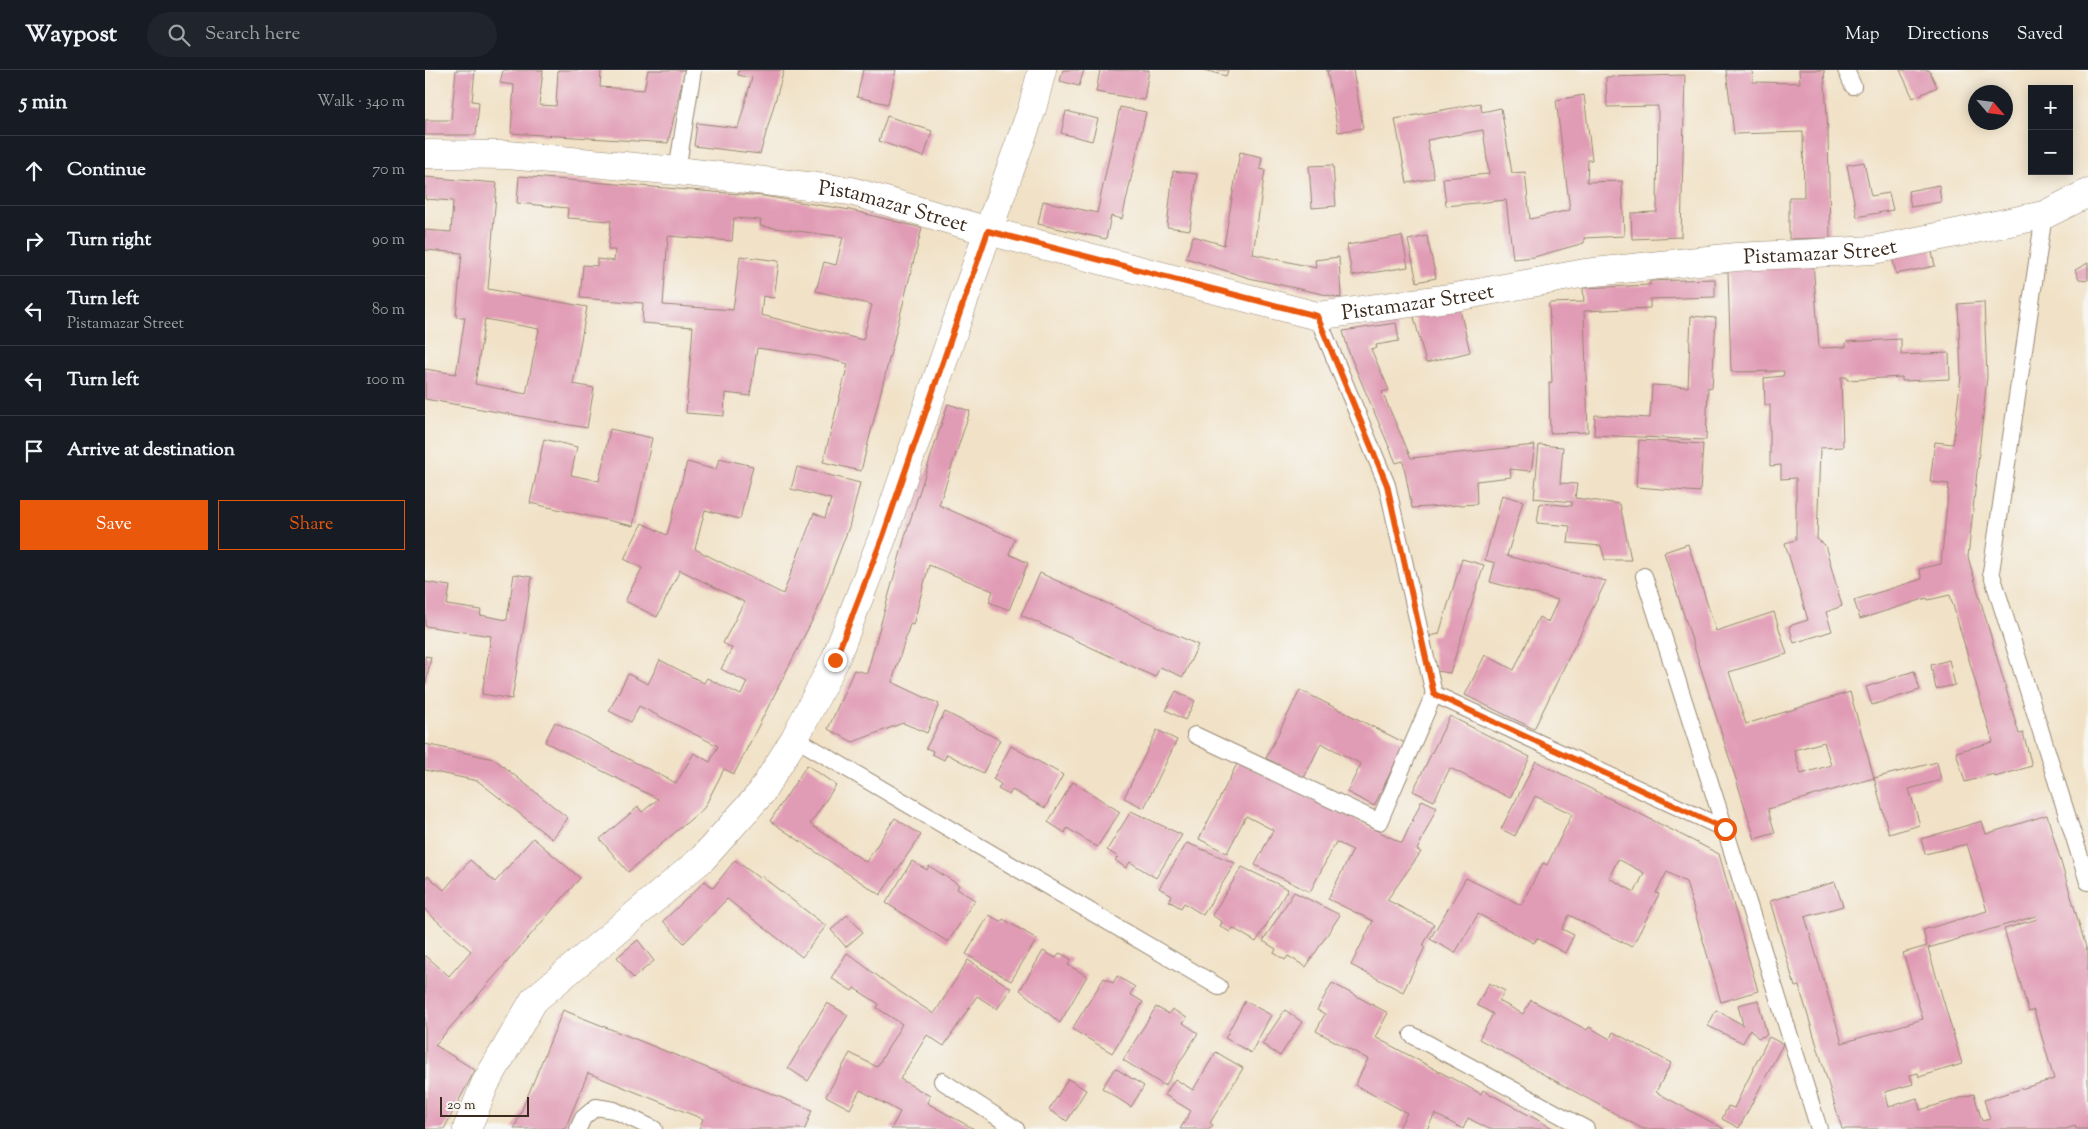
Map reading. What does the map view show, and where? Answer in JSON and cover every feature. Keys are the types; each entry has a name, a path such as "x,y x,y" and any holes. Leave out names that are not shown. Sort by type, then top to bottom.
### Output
{"street":[{"path":"467,1129 485,1084 534,1000 703,858 761,793 795,738 835,660 883,536 988,231 1033,109 1042,70"},
{"name":"Pistamazar Street","path":"425,154 508,155 677,170 851,191 988,231 1317,316 1456,298 1585,273 1736,256 1873,250 2044,215 2088,192"}],"lane":[{"path":"677,170 693,70"},
{"path":"1846,70 1853,86"},
{"path":"2044,215 1991,572 2088,882"},
{"path":"1195,735 1379,822 1434,694 1387,485 1317,316"},
{"path":"1644,576 1819,1129"},
{"path":"1434,694 1725,829"},
{"path":"795,738 1219,987"},
{"path":"1412,1035 1586,1129"},
{"path":"943,1081 1016,1129"},
{"path":"578,1129 583,1118 596,1107 614,1110 654,1129"}],"building":[{"path":"456,70 475,70 472,101 479,102 476,135 425,135 425,120 451,120"},
{"path":"503,70 543,70 539,105 556,106 558,70 601,70 600,87 644,90 648,70 685,70 668,143 511,133 514,85 500,83"},
{"path":"739,70 784,70 760,154 694,146 697,123 738,128 752,78 738,75"},
{"path":"863,70 896,70 888,104 857,97"},
{"path":"1063,70 1084,70 1079,86 1060,81"},
{"path":"1100,70 1149,70 1144,100 1096,92"},
{"path":"1204,70 1228,70 1226,76"},
{"path":"1327,70 1353,70 1363,128 1338,132"},
{"path":"1726,70 1752,70 1753,82 1800,83 1799,70 1824,70 1828,132 1830,238 1789,239 1789,197 1804,197 1803,132 1734,134"},
{"path":"1900,70 1929,70 1937,87 1913,98"},
{"path":"1685,75 1681,237 1632,239 1631,213 1657,212 1658,106 1607,107 1606,77"},
{"path":"1584,95 1592,160 1588,160 1587,182 1622,181 1624,236 1584,238 1584,243 1534,257 1513,259 1506,200 1446,206 1443,178 1489,174 1483,130 1427,140 1434,178 1407,183 1395,119 1480,103 1482,112 1501,108 1512,173 1525,172 1530,219 1570,210 1556,100"},
{"path":"1120,107 1146,112 1122,219 1111,216 1106,239 1038,224 1043,201 1097,213"},
{"path":"1066,111 1098,119 1092,141 1061,133"},
{"path":"887,116 932,131 924,157 879,141"},
{"path":"1240,152 1262,157 1260,169 1265,170 1253,254 1316,268 1315,260 1339,257 1341,298 1249,278 1186,258 1193,236 1224,245"},
{"path":"1864,162 1871,196 1889,193 1893,210 1857,217 1847,165"},
{"path":"1333,165 1336,206 1312,208 1309,166"},
{"path":"1173,171 1197,174 1190,230 1167,227"},
{"path":"519,176 763,196 850,210 922,228 861,471 823,462 848,364 816,356 757,348 750,396 725,393 724,416 686,413 693,327 642,323 643,303 580,298 583,265 597,266 597,259 614,261 615,250 608,250 611,221 567,218 568,208 517,203","holes":["734,218 761,220 760,226 843,237 836,265 824,262 816,291 872,305 863,340 761,315 763,296 774,298 779,261 740,256 733,310 663,305 668,236 732,241"]},
{"path":"425,177 497,183 488,289 587,307 573,384 594,388 587,428 425,399 425,369 456,374 465,317 456,317 462,253 425,250 425,230 451,232 453,201 425,199","holes":["485,319 539,329 526,394 475,384"]},
{"path":"1939,185 1941,202 1911,207 1908,191"},
{"path":"1402,236 1408,267 1352,276 1347,245"},
{"path":"1427,236 1436,278 1417,282 1408,240"},
{"path":"1931,248 1935,266 1896,274 1892,256"},
{"path":"1813,261 1819,348 1846,347 1846,342 1901,339 1901,355 1949,353 1950,379 1902,381 1902,377 1847,380 1847,377 1841,377 1843,447 1820,448 1817,539 1825,545 1842,606 1826,612 1832,631 1794,643 1789,626 1808,620 1785,543 1796,540 1796,478 1781,479 1781,465 1770,466 1770,405 1765,405 1764,378 1783,376 1784,371 1731,372 1728,271"},
{"path":"2088,263 2088,280 2079,279 2075,270"},
{"path":"1715,279 1715,297 1650,299 1650,308 1584,311 1588,432 1550,433 1549,383 1552,382 1549,303 1584,302 1583,288 1650,285 1650,281"},
{"path":"1984,302 1987,377 1968,557 2019,734 2023,733 2032,766 1995,777 1994,774 1965,782 1956,752 1993,742 1950,595 1928,600 1927,598 1860,619 1854,600 1922,579 1919,569 1941,564 1949,484 1930,482 1935,442 1953,444 1961,376 1958,304"},
{"path":"1459,306 1470,352 1426,363 1414,317"},
{"path":"1691,316 1716,318 1712,388 1708,387 1706,440 1594,435 1595,415 1650,418 1652,385 1688,387"},
{"path":"1396,323 1399,341 1376,345 1377,348 1371,349 1389,390 1382,392 1411,458 1535,445 1531,471 1510,469 1511,477 1476,481 1477,504 1412,508 1403,461 1396,463 1349,353 1343,331"},
{"path":"948,404 970,411 939,505 1015,539 1009,554 1028,563 1009,610 989,602 993,591 929,565 913,625 910,624 892,682 939,704 927,733 903,723 853,742 828,729 854,670 867,673 907,530"},
{"path":"610,429 652,438 633,526 530,503 544,439 577,447 571,475 599,481"},
{"path":"1639,440 1703,444 1700,492 1636,487"},
{"path":"1539,445 1563,447 1560,483 1577,484 1575,498 1620,504 1631,560 1605,560 1601,546 1568,543 1570,526 1537,523 1540,503 1572,506 1572,502 1534,498"},
{"path":"719,458 753,466 740,519 705,510 695,549 783,594 814,513 825,518 831,499 791,489 797,467 860,483 849,527 817,611 734,774 724,769 704,808 628,872 600,839 638,807 642,812 658,799 545,742 555,722 676,783 694,753 710,762 718,746 639,706 631,722 609,711 628,674 648,684 660,660 704,683 707,678 741,695 747,682 721,669 732,648 723,643 744,602 680,570 657,617 625,601 642,568 624,559 642,523 667,535 687,462 716,470"},
{"path":"1502,495 1523,501 1507,556 1606,581 1534,729 1465,695 1485,655 1514,670 1539,617 1548,622 1558,600 1490,582 1495,563 1485,560"},
{"path":"1688,544 1716,631 1774,612 1787,654 1729,672 1746,724 1850,692 1874,778 1768,809 1775,833 1755,839 1664,552","holes":["1824,742 1831,765 1801,774 1794,750"]},
{"path":"1462,559 1484,565 1450,673 1436,671 1430,636 1439,634"},
{"path":"1040,573 1198,645 1183,677 1160,667 1155,677 1021,615"},
{"path":"514,574 532,577 512,699 482,694 491,636 425,626 425,582 450,586 447,605 481,610 480,615 507,620"},
{"path":"425,656 431,657 426,683 425,683"},
{"path":"1949,660 1955,685 1936,689 1931,665"},
{"path":"1914,671 1920,690 1872,705 1866,687"},
{"path":"1300,690 1405,743 1374,806 1347,792 1361,764 1321,743 1304,778 1266,758"},
{"path":"1176,691 1195,701 1185,720 1166,710"},
{"path":"945,712 1000,740 983,773 947,754 944,760 932,754 933,751 926,748"},
{"path":"1450,716 1530,757 1510,798 1450,768 1434,801 1413,791"},
{"path":"1157,730 1177,740 1144,808 1124,798"},
{"path":"425,744 494,759 568,818 552,839 478,781 425,770"},
{"path":"1011,746 1063,775 1045,808 1012,790 1009,795 998,789 1001,784 993,779"},
{"path":"1536,761 1719,854 1758,991 1721,1002 1686,882 1667,872 1656,893 1659,894 1632,947 1569,915 1562,929 1574,935 1565,953 1537,938 1534,943 1478,914 1455,953 1430,939 1466,878 1521,905 1543,863 1547,865 1572,814 1535,796 1515,836 1501,829","holes":["1618,859 1644,873 1635,892 1609,878"]},
{"path":"1238,762 1402,843 1422,800 1437,807 1417,850 1421,852 1387,900 1434,924 1403,992 1351,965 1373,921 1328,899 1353,850 1336,842 1310,892 1255,865 1273,830 1246,816 1227,853 1199,839"},
{"path":"1937,762 1941,780 1909,789 1920,825 1889,834 1874,778"},
{"path":"807,765 836,785 810,824 866,862 895,818 921,835 880,895 770,821"},
{"path":"1073,782 1120,812 1097,847 1067,828 1065,833 1048,822"},
{"path":"1131,811 1182,835 1156,878 1130,862 1126,868 1115,860 1118,857 1107,850"},
{"path":"2047,815 2088,954 2088,1129 2076,1129 2075,1126 2066,1129 1842,1129 1799,986 1795,987 1770,901 1835,882 1843,906 1805,917 1842,1043 1923,1019 1903,953 1927,946 1923,930 1987,911 1967,844 1925,854 1921,839 1982,821 1986,834","holes":["2036,916 2037,919 2004,929 2029,1012 2034,1010 2054,1079 1984,1100 1990,1119 1982,1121 1974,1094 1920,1110 1917,1098 1889,1107 1885,1092 1913,1084 1910,1075 1918,1073 1919,1077 1962,1064 1928,948"]},
{"path":"533,838 580,878 435,1045 475,1070 444,1129 425,1129 425,955 449,976 471,951 425,910 425,879 428,876 444,890 470,860 495,882"},
{"path":"1187,843 1235,863 1203,915 1184,903 1181,908 1169,901 1172,896 1159,888"},
{"path":"735,860 759,878 761,876 826,926 802,957 727,899 684,943 663,921 705,881 713,888"},
{"path":"912,861 927,870 929,866 959,885 957,889 975,900 948,942 886,903"},
{"path":"1242,867 1288,889 1256,942 1233,928 1230,932 1220,926 1222,922 1212,915"},
{"path":"1294,892 1340,915 1306,967 1288,956 1285,960 1274,953 1276,949 1263,941"},
{"path":"847,915 863,932 846,947 831,930"},
{"path":"989,915 1001,922 1003,919 1037,939 1011,981 966,954"},
{"path":"638,940 654,961 633,978 617,957"},
{"path":"1043,951 1056,958 1060,953 1071,959 1068,965 1087,976 1060,1023 1020,990"},
{"path":"847,953 891,986 934,1014 968,960 1011,988 997,1009 977,996 944,1046 927,1035 900,1079 930,1096 927,1103 974,1129 891,1129 900,1112 860,1090 850,1109 826,1096 850,1053 877,1067 902,1024 877,1008 879,1004 854,988 852,991 831,978"},
{"path":"1117,976 1135,987 1130,994 1143,1002 1112,1053 1072,1029 1104,978 1113,983"},
{"path":"1332,983 1388,1013 1375,1037 1481,1094 1483,1090 1554,1129 1489,1129 1468,1118 1463,1129 1435,1114 1427,1129 1398,1129 1407,1113 1355,1085 1368,1059 1316,1031 1325,1014 1317,1010"},
{"path":"1489,983 1505,991 1499,1001 1523,1014 1531,1000 1587,1030 1589,1027 1610,1039 1613,1032 1671,1063 1656,1092 1724,1129 1643,1129 1479,1039 1493,1014 1477,1005"},
{"path":"1758,1000 1767,1035 1758,1038 1750,1029 1743,1043 1708,1026 1716,1010 1743,1025 1738,1005"},
{"path":"1245,1001 1271,1015 1251,1053 1225,1038"},
{"path":"827,1003 848,1015 808,1081 788,1068"},
{"path":"1156,1007 1169,1014 1172,1009 1187,1018 1183,1023 1198,1033 1165,1086 1123,1060"},
{"path":"563,1010 812,1110 805,1129 699,1129 703,1119 588,1073 565,1129 514,1129"},
{"path":"1285,1010 1302,1022 1280,1056 1262,1044"},
{"path":"1769,1037 1783,1044 1739,1128 1722,1119 1728,1106 1734,1108"},
{"path":"1216,1052 1243,1068 1210,1123 1213,1125 1210,1129 1180,1129 1191,1111 1165,1095 1175,1079 1193,1090"},
{"path":"1115,1068 1144,1086 1131,1107 1102,1088"},
{"path":"1068,1079 1086,1090 1067,1121 1049,1110"}],"route":[{"path":"835,660 883,536 988,231 1317,316 1387,485 1434,694 1725,829"}]}
